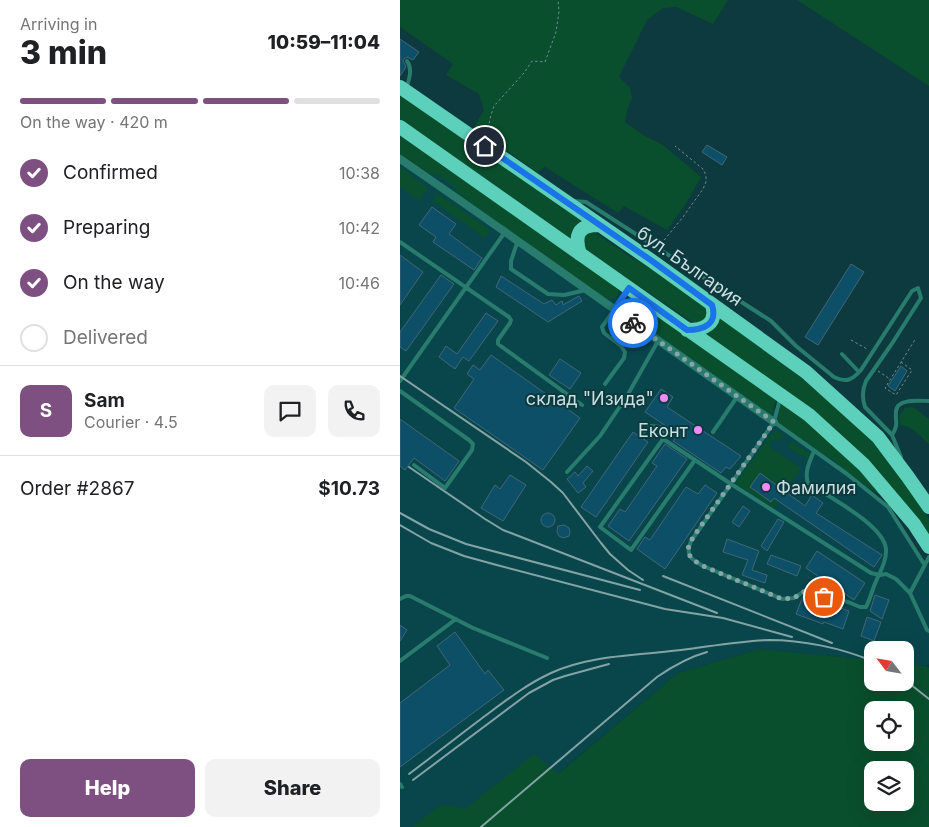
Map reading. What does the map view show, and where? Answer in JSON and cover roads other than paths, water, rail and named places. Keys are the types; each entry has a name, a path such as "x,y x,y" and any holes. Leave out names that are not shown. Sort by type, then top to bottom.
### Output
{"highway":[{"name":"бул. България","path":"403,89 668,273 806,372 878,438 929,507"},
{"path":"400,127 809,415 864,465 914,524 929,547"},
{"path":"580,254 577,246 580,230 591,225 598,225"},
{"path":"687,330 702,328 712,322 714,312 712,305"}],"street":[{"path":"400,158 774,422"}],"lane":[{"path":"403,89 411,71 410,64 407,61"},
{"path":"562,200 586,202 771,321 796,346 834,377 841,380 852,379 859,372 912,291 918,288 921,298 870,374 863,388 865,407 892,435 908,477"},
{"path":"400,382 506,232"},
{"path":"518,240 511,262 511,269 548,294 564,295 587,290"},
{"path":"400,242 509,317 511,320 498,340 498,344 582,405"},
{"path":"657,248 655,257 668,273"},
{"path":"605,384 624,358 625,352 621,346 604,333 602,327 629,288"},
{"path":"567,472 600,436 627,396 658,341"},
{"path":"842,354 859,372"},
{"path":"400,392 472,444 472,450 445,488 414,465"},
{"path":"780,395 774,422 691,541 688,547 688,554 693,560 703,566 782,599 794,598 810,590 818,596 866,607 880,575 885,560 886,548 880,535 864,520 808,483 806,477 808,464 814,451"},
{"path":"713,432 737,396"},
{"path":"892,435 897,428 896,410 899,404 929,401"},
{"path":"774,422 848,474 888,507 924,564"},
{"path":"641,434 651,426 660,427 664,433 663,439 600,527 631,550 695,460"},
{"path":"663,439 871,573 886,574 896,579 910,593 929,631"},
{"path":"910,593 929,557"},
{"path":"400,598 410,596 473,628 547,658"},
{"path":"400,660 456,620"}],"railway":[{"path":"400,376 526,462 551,482 563,493 610,554 643,580"},
{"path":"409,467 503,530 717,613"},
{"path":"400,513 429,529 466,544 640,590"},
{"path":"400,525 431,543 464,556 665,609 723,618 792,637"},
{"path":"663,576 832,643"},
{"path":"409,774 523,688 551,673 592,660 769,640 795,641 822,646 864,658"},
{"path":"481,827 657,677 681,662 707,652"},
{"path":"413,780 529,693 553,680 609,664"},
{"path":"914,687 929,699"}],"place":[{"name":"склад \"Изида\"","path":"664,398"},
{"name":"Еконт","path":"698,430"},
{"name":"Фамилия","path":"766,487"}]}
